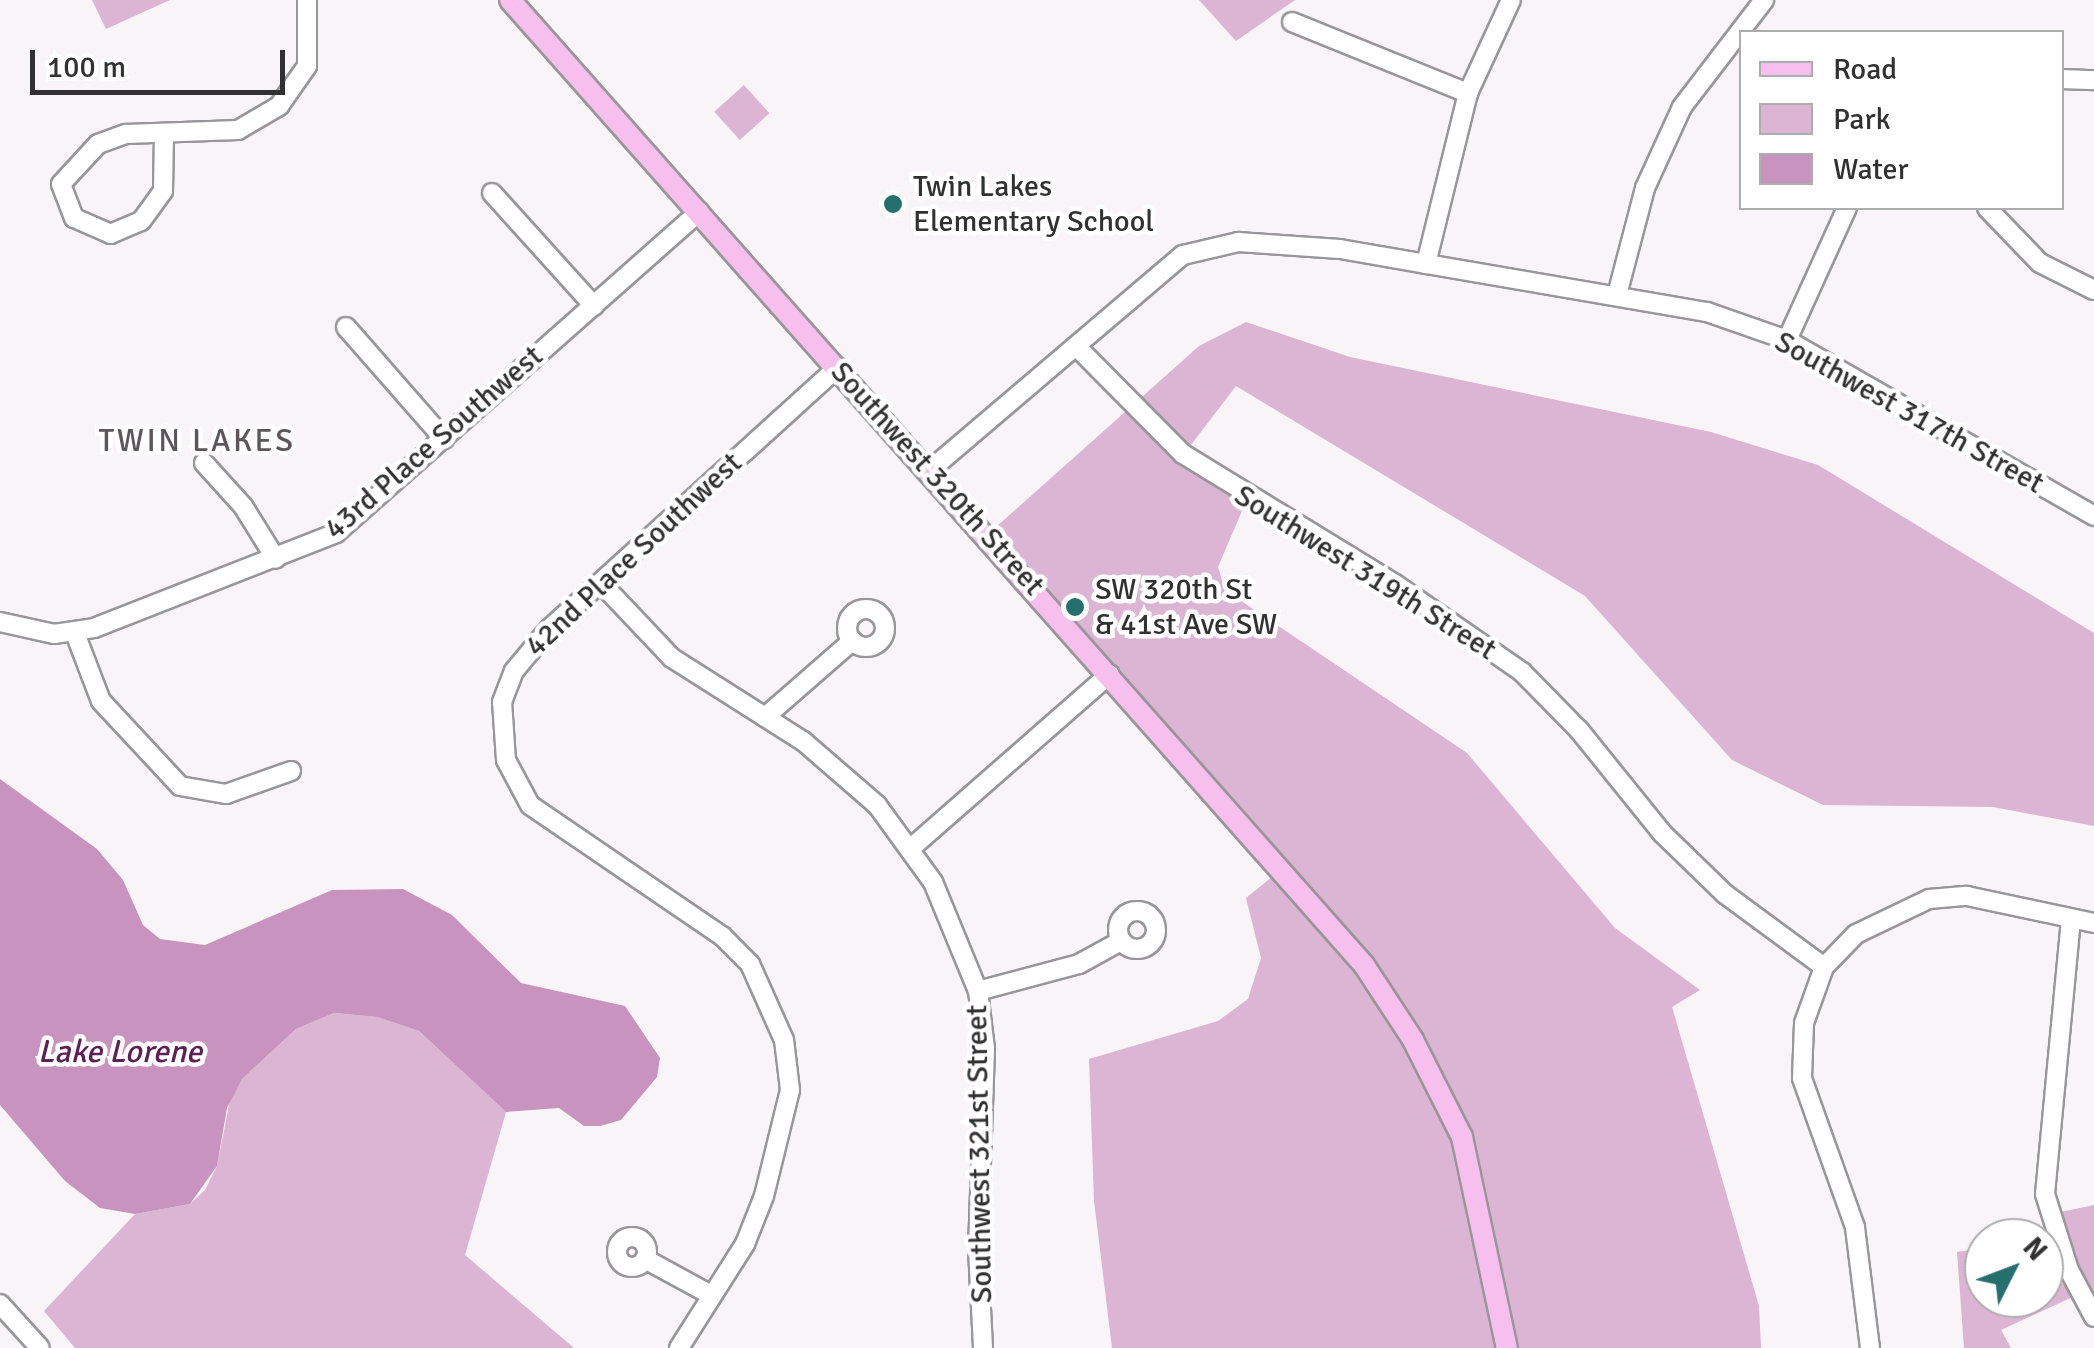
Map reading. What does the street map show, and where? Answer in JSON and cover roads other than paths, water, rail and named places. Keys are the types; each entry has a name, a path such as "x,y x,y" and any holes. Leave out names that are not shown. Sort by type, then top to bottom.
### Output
{"main road":[{"name":"Southwest 320th Street","path":"510,0 1325,914 1414,1040 1462,1137 1506,1348"}],"street":[{"path":"164,134 163,191 141,221 111,234 74,218 60,192 79,158 116,136 238,130 279,106 307,66 307,0"},
{"path":"1426,264 1468,93 1511,0"},
{"path":"1741,30 1764,0"},
{"path":"1292,22 1468,93"},
{"path":"1617,295 1645,188 1682,107 1739,33"},
{"path":"2064,79 2094,80"},
{"path":"492,193 594,306"},
{"path":"1787,340 1846,210"},
{"path":"1989,210 2040,263 2094,290"},
{"name":"43rd Place Southwest","path":"75,633 336,533 699,212"},
{"name":"Southwest 317th Street","path":"930,470 1152,277 1211,244 1340,248 1707,312 1787,340 2094,516"},
{"path":"346,326 444,439"},
{"name":"Southwest 319th Street","path":"1076,346 1183,454 1395,584 1522,672 1675,845 1726,894 1824,967"},
{"name":"42nd Place Southwest","path":"711,1295 745,1244 764,1196 790,1090 784,1040 750,964 722,936 542,816 512,776 501,730 507,686 533,644 838,367"},
{"path":"204,463 243,506 276,559"},
{"name":"Southwest 321st Street","path":"601,583 672,658 765,717 877,805 911,848 950,916 978,991 985,1048 978,1250 983,1348"},
{"path":"0,622 75,633 87,674 113,719 180,786 226,794 291,771"},
{"path":"765,717 852,641"},
{"path":"911,848 1110,674"},
{"path":"1870,1348 1855,1227 1802,1078 1804,1024 1824,967 1856,934 1929,900 1968,896 2094,924"},
{"path":"2071,919 2045,1194 2069,1270 2094,1317"},
{"path":"978,991 1079,964 1121,941"},
{"path":"646,1259 711,1295 680,1348"},
{"path":"0,1304 40,1348"}],"water":[{"name":"Lake Lorene","path":"0,779 97,849 123,880 143,925 160,939 205,945 332,890 403,889 452,915 521,983 625,1006 660,1058 657,1077 621,1120 600,1126 584,1126 559,1108 506,1112 419,1031 377,1017 334,1013 296,1029 242,1079 227,1108 217,1166 190,1204 135,1214 100,1208 65,1181 0,1105"}],"place":[{"name":"Twin Lakes Elementary School","path":"893,204"},
{"name":"SW 320th St & 41st Ave SW","path":"1075,607"}],"district":[{"name":"TWIN LAKES","path":"197,441"}]}
